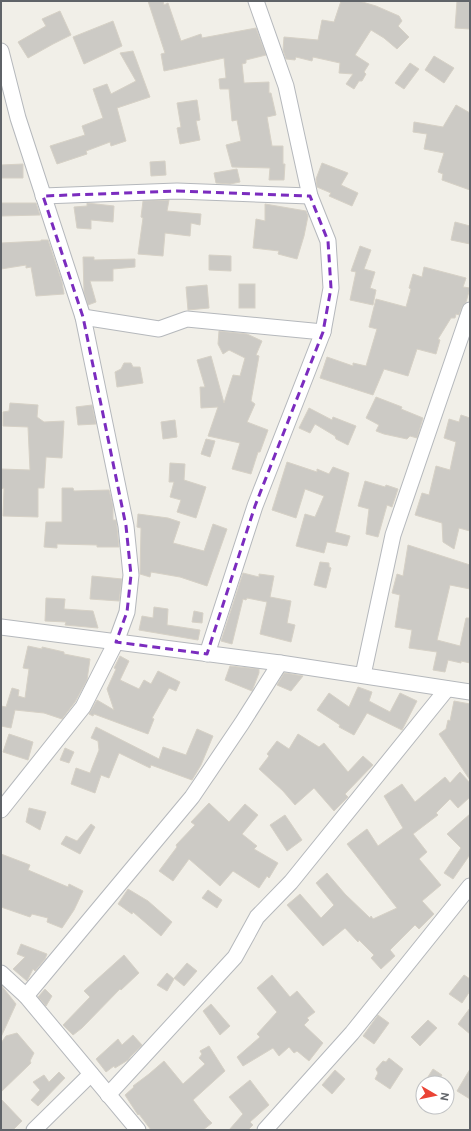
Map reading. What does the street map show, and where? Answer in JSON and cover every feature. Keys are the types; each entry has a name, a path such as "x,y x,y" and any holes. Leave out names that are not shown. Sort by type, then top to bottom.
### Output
{"street":[{"path":"207,654 255,506 323,332 331,288 328,241 310,196 286,86 256,1"},
{"path":"1,51 18,118 83,317 126,526 131,575 127,612 116,642 83,707 1,810"},
{"path":"43,196 177,191 310,196"},
{"path":"363,675 393,535 470,310"},
{"path":"83,317 159,330 187,320 323,332"},
{"path":"1,627 280,663 470,692"},
{"path":"26,996 192,797 280,663"},
{"path":"108,1095 235,957 257,917 292,882 447,689"},
{"path":"265,1130 352,1033 470,886"},
{"path":"1,973 26,996 138,1130"},
{"path":"34,1130 91,1074"}],"highlighted area":[{"path":"177,191 310,196 328,241 331,288 323,332 255,506 207,654 116,642 127,612 131,575 126,526 83,317 43,196"}],"building":[{"path":"148,1 163,1 164,5 168,3 181,41 201,34 202,38 256,28 266,55 246,60 246,63 242,64 244,83 269,82 269,93 271,93 276,115 267,117 272,146 283,146 283,164 285,164 284,180 269,180 270,168 232,167 226,145 241,141 237,120 232,121 229,89 220,89 219,79 226,78 224,58 164,71 161,54 165,53"},
{"path":"341,1 359,1 376,6 399,16 402,21 398,26 409,37 397,49 384,38 371,30 355,55 369,64 364,72 366,74 362,81 359,81 354,89 346,84 353,74 339,73 340,63 313,57 312,61 296,57 295,60 286,59 283,50 284,37 318,40 322,20 334,22"},
{"path":"457,1 470,2 470,29 455,28"},
{"path":"60,11 71,35 28,58 18,42 46,26 42,19"},
{"path":"113,21 122,46 84,64 73,37"},
{"path":"133,51 150,97 117,108 126,141 111,146 110,142 86,151 87,154 57,164 50,146 85,135 82,126 103,118 93,89 107,84 111,94 136,81 120,53"},
{"path":"434,56 454,68 444,83 425,70"},
{"path":"410,63 419,69 404,89 395,83"},
{"path":"197,100 200,120 196,121 200,140 180,144 177,128 181,127 177,103"},
{"path":"456,105 470,113 470,190 442,180 443,174 438,172 444,153 424,149 427,134 413,132 414,122 443,127"},
{"path":"165,161 166,175 151,176 150,162"},
{"path":"322,163 348,173 341,185 358,193 352,206 329,196 331,193 317,187 316,179"},
{"path":"23,164 23,178 1,178 1,165"},
{"path":"237,169 240,182 230,184 216,183 214,173"},
{"path":"169,200 167,211 201,214 200,225 191,223 190,236 165,233 163,256 138,254 143,218 141,217 143,201"},
{"path":"1,203 36,203 40,215 1,216"},
{"path":"87,203 114,206 113,222 91,220 91,229 77,228 74,207 87,206"},
{"path":"265,204 306,211 308,216 297,259 278,254 279,251 253,248 256,219 265,221"},
{"path":"455,222 470,226 470,244 451,240"},
{"path":"48,240 62,282 64,294 36,296 31,267 26,268 26,265 1,269 1,243"},
{"path":"360,246 371,250 364,269 375,272 370,288 376,290 373,305 350,300 356,272 351,271"},
{"path":"209,255 231,256 231,271 209,270"},
{"path":"83,257 94,257 94,260 135,259 135,267 113,269 113,281 90,281 96,302 88,305 84,292"},
{"path":"424,267 466,278 463,287 470,288 466,302 459,315 456,314 455,318 451,318 438,339 440,340 436,354 417,349 408,376 384,369 373,395 320,378 327,357 353,366 353,363 366,366 377,329 369,327 376,299 406,307 413,274 422,277"},
{"path":"239,284 255,284 255,308 239,308"},
{"path":"207,285 209,308 188,310 186,287"},
{"path":"219,331 247,334 262,341 256,355 259,356 251,401 255,404 247,422 268,430 260,452 258,452 251,474 232,469 240,443 208,436 218,407 201,408 200,387 205,387 197,360 211,356 224,403 233,375 240,376 245,358 229,350 223,354 218,344"},
{"path":"124,363 131,363 133,367 140,367 143,383 117,387 115,372 121,369"},
{"path":"376,397 402,407 401,409 423,418 417,438 410,436 407,439 376,431 379,425 366,418"},
{"path":"10,403 38,405 37,417 44,422 64,421 62,458 46,457 44,488 38,488 38,517 3,516 4,488 1,489 1,469 30,470 28,427 3,426 3,412 9,411"},
{"path":"92,405 96,424 78,425 76,407"},
{"path":"309,408 332,420 333,417 356,426 348,445 336,439 335,436 315,424 310,433 299,428"},
{"path":"461,415 470,418 470,531 459,528 454,549 443,542 442,523 415,515 422,493 429,495 436,466 450,470 456,442 444,438 449,419 459,422"},
{"path":"175,420 177,437 163,439 161,422"},
{"path":"206,439 215,441 210,457 201,454"},
{"path":"287,462 317,472 317,469 329,474 333,467 349,473 335,532 350,536 347,546 327,542 324,553 296,546 305,514 315,517 324,496 305,489 296,518 272,510"},
{"path":"170,463 185,464 184,480 206,487 196,518 177,512 181,500 170,497 174,482 169,482"},
{"path":"365,481 398,489 392,507 387,505 378,537 366,534 369,509 358,506"},
{"path":"62,488 73,488 74,491 109,490 113,506 113,520 116,520 119,547 57,544 57,548 44,547 46,522 62,522"},
{"path":"138,514 168,518 180,522 173,543 204,551 213,524 227,529 207,586 180,577 151,572 150,577 140,574 141,528 137,527"},
{"path":"408,545 470,565 470,589 450,585 437,640 460,646 466,618 470,618 470,663 461,661 461,663 448,660 445,672 433,670 437,652 409,648 412,630 395,627 400,595 392,593 397,574 403,576"},
{"path":"320,562 329,563 329,567 331,568 326,588 314,585"},
{"path":"243,573 259,577 259,574 274,576 270,597 291,601 287,623 295,625 291,642 260,634 267,602 247,598 246,600 243,599 232,644 221,641"},
{"path":"92,576 122,579 119,601 90,599"},
{"path":"46,598 65,599 64,609 93,611 98,628 65,625 66,622 45,621"},
{"path":"154,607 168,609 167,625 200,630 198,640 139,630 142,616 153,618"},
{"path":"194,611 203,613 202,623 192,622"},
{"path":"28,646 42,649 42,647 64,652 64,654 90,659 87,680 75,702 62,719 44,713 15,710 11,728 1,726 1,706 6,707 12,688 19,690 18,696 25,698 29,669 23,668"},
{"path":"120,656 129,661 120,680 139,689 144,680 151,684 158,671 180,682 176,691 169,688 152,718 154,719 148,734 94,714 93,716 89,714 97,700 114,710 107,689"},
{"path":"230,666 259,669 259,673 252,691 225,680"},
{"path":"284,673 303,676 291,691 277,685"},
{"path":"358,687 372,692 369,701 390,712 400,693 417,701 402,730 367,713 354,735 339,727 340,725 317,710 329,693 349,707"},
{"path":"454,701 470,704 470,780 439,734 446,729 448,720 450,721"},
{"path":"96,727 159,759 163,747 186,755 197,729 213,736 201,765 192,780 151,765 150,768 119,753 109,778 101,775 95,793 71,784 76,768 90,773 99,750 98,741 91,738"},
{"path":"9,734 33,742 28,760 3,752"},
{"path":"298,734 319,747 324,743 348,772 363,756 373,765 345,794 348,797 334,811 314,788 295,805 283,791 259,769 269,756 267,754 277,741 289,749"},
{"path":"65,748 74,752 69,763 60,760"},
{"path":"460,772 470,783 470,797 458,808 450,799 436,813 438,815 413,834 427,852 419,859 441,885 422,901 434,914 419,929 415,925 390,950 395,956 381,969 371,958 374,955 359,940 358,942 345,928 323,946 287,905 300,894 321,918 334,905 316,883 327,873 345,894 370,918 371,916 373,919 397,908 347,844 367,829 378,846 403,828 384,796 402,784 415,802 445,777 450,783"},
{"path":"209,803 229,822 245,804 258,815 242,834 257,846 254,849 278,863 269,878 267,876 259,888 233,871 220,886 189,859 173,881 159,871 177,847 176,845 195,825 191,822"},
{"path":"29,808 46,812 40,830 26,822"},
{"path":"470,814 470,858 469,856 453,879 444,873 461,848 447,834"},
{"path":"285,815 302,840 287,851 270,825"},
{"path":"91,824 95,827 80,854 61,844 66,836 77,841"},
{"path":"1,854 30,865 28,870 68,887 69,884 83,891 74,910 62,928 47,922 48,918 32,914 30,917 1,907"},
{"path":"128,889 148,901 172,922 161,936 133,912 132,914 118,904"},
{"path":"208,890 222,900 217,908 202,898"},
{"path":"21,944 47,954 45,959 35,971 33,969 27,981 13,969 25,957 17,954"},
{"path":"124,955 139,973 121,990 120,989 82,1028 73,1035 63,1025 90,997 84,991"},
{"path":"187,963 197,971 184,986 174,978"},
{"path":"167,973 174,979 167,991 157,985"},
{"path":"272,975 290,997 297,991 315,1012 307,1018 309,1020 304,1025 323,1043 309,1061 297,1051 294,1053 289,1047 279,1056 273,1048 243,1066 237,1057 260,1037 257,1034 277,1012 257,988"},
{"path":"464,975 470,979 470,991 462,1003 449,994"},
{"path":"1,985 16,1004 1,1037"},
{"path":"45,989 52,996 46,1006 38,997"},
{"path":"211,1004 230,1026 220,1035 203,1011"},
{"path":"470,1008 470,1034 458,1024"},
{"path":"378,1015 389,1023 374,1044 363,1036"},
{"path":"428,1020 437,1028 420,1046 411,1037"},
{"path":"17,1033 34,1053 30,1061 31,1063 1,1092 1,1043 6,1036"},
{"path":"133,1035 142,1045 128,1060 115,1068 114,1066 106,1072 96,1059 118,1039 122,1045"},
{"path":"209,1046 225,1071 193,1100 212,1123 203,1130 151,1130 139,1114 138,1115 125,1095 134,1087 133,1086 164,1061 183,1084 205,1064 199,1058 202,1054 200,1051"},
{"path":"389,1058 403,1069 390,1089 375,1079 378,1073 376,1069 383,1061 386,1062"},
{"path":"433,1069 442,1075 429,1075"},
{"path":"470,1069 470,1099 457,1091"},
{"path":"335,1070 345,1079 332,1094 322,1085"},
{"path":"59,1072 65,1078 38,1106 31,1100 40,1090 33,1082 44,1075 49,1082"},
{"path":"250,1080 269,1105 250,1122 253,1125 248,1130 229,1130 243,1114 229,1097"},
{"path":"1,1099 22,1121 13,1130 1,1130"}]}
